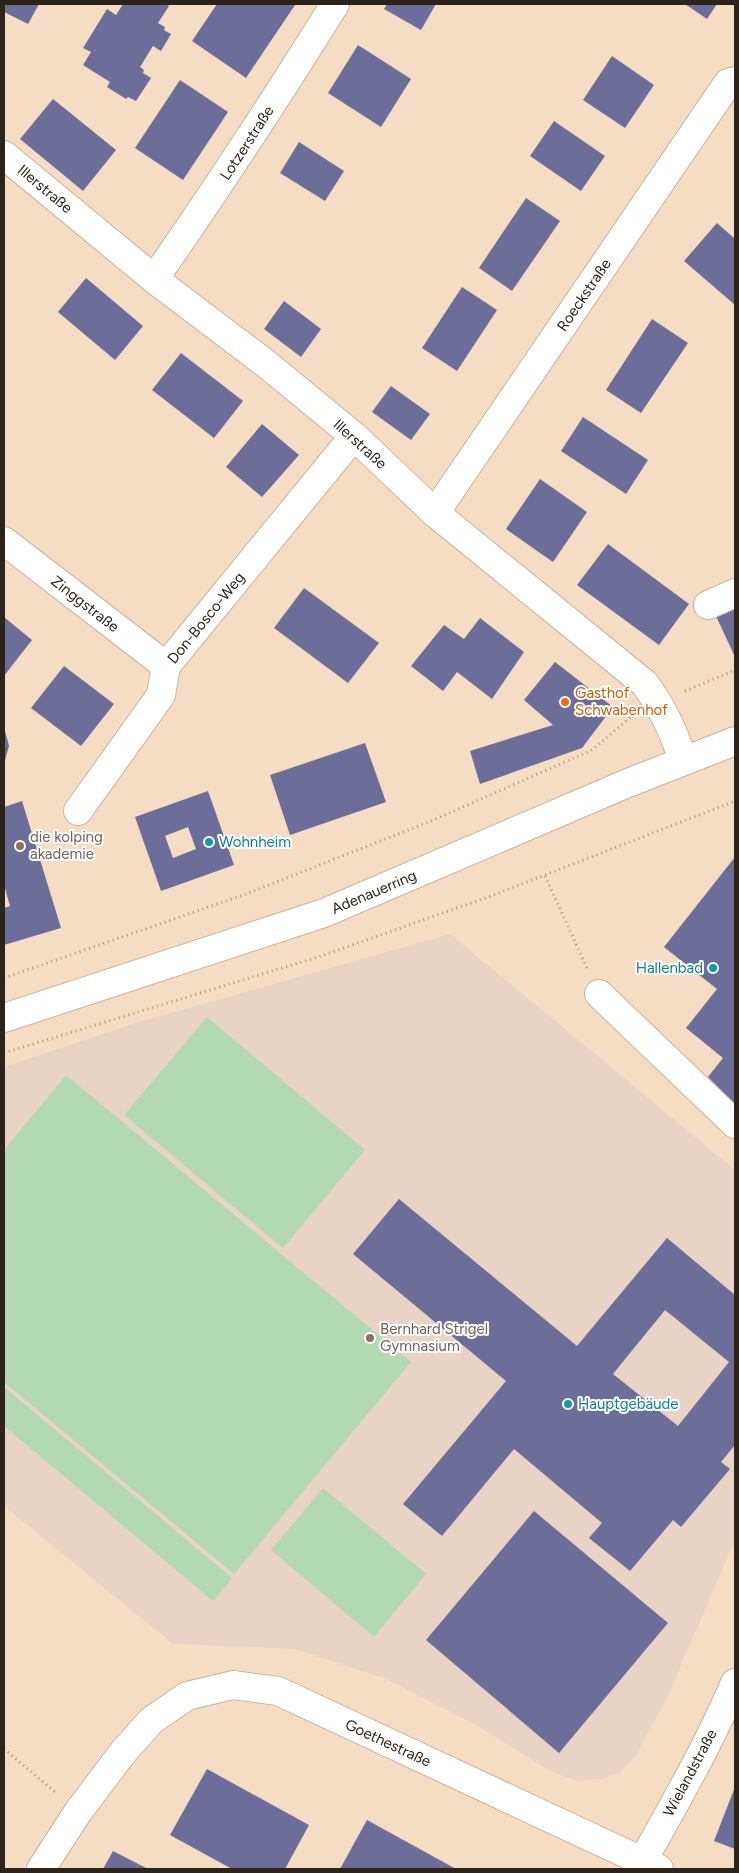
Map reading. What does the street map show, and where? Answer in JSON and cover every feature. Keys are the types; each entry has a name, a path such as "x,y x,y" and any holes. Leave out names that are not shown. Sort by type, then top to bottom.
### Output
{"street":[{"name":"Lotzerstraße","path":"154,279 262,121 335,4"},
{"name":"Roeckstraße","path":"436,513 728,84 735,81"},
{"name":"Illerstraße","path":"4,155 154,279 265,364 354,436 436,513 644,683 659,702 683,760"},
{"name":"Don-Bosco-Weg","path":"78,811 161,695 166,666 354,436"},
{"name":"Zinggstraße","path":"4,541 166,666"},
{"path":"708,605 735,593"},
{"name":"Adenauerring","path":"4,1018 324,913 683,760 735,741"},
{"path":"599,994 735,1124"},
{"name":"Wielandstraße","path":"651,1865 676,1803 735,1683"},
{"name":"Goethestraße","path":"41,1869 78,1812 124,1751 152,1720 187,1696 232,1685 278,1691 651,1865"}],"path":[{"path":"4,978 246,894 432,821 592,750 627,720 659,702 735,670"},
{"path":"4,1053 318,957 545,876 735,801"},
{"path":"545,876 599,994"},
{"path":"4,1749 78,1812"}],"shaded area":[{"name":"Bernhard Strigel Gymnasium","path":"450,934 735,1170 735,1540 669,1693 636,1756 619,1773 601,1779 577,1781 552,1772 476,1725 384,1678 294,1649 173,1644 4,1506 4,1067 133,1024"}],"green space":[{"path":"207,1017 365,1150 283,1248 124,1115"},
{"path":"66,1075 411,1362 234,1574 4,1382 4,1150"},
{"path":"4,1387 232,1578 213,1601 4,1426"},
{"path":"323,1488 426,1574 374,1637 271,1550"}],"building":[{"path":"4,4 39,4 28,24 4,12"},
{"path":"123,4 166,4 169,6 158,23 171,34 161,51 153,46 140,67 144,70 143,73 151,78 136,101 128,97 126,99 107,87 110,82 83,65 91,52 83,48 107,9 116,15"},
{"path":"217,4 295,5 246,78 192,41"},
{"path":"387,4 436,4 421,30 384,9"},
{"path":"685,4 717,4 707,19"},
{"path":"358,45 411,79 381,127 328,93"},
{"path":"612,56 654,85 625,128 583,100"},
{"path":"180,80 228,112 183,180 135,148"},
{"path":"53,99 116,150 83,191 20,139"},
{"path":"554,121 605,156 581,191 530,156"},
{"path":"299,142 344,171 325,201 280,173"},
{"path":"526,198 560,221 512,291 479,268"},
{"path":"717,223 735,239 735,305 684,261"},
{"path":"86,278 143,326 115,360 58,312"},
{"path":"462,287 497,310 457,371 422,348"},
{"path":"284,301 321,329 301,357 264,329"},
{"path":"652,319 688,343 641,413 606,390"},
{"path":"181,353 243,401 214,438 152,390"},
{"path":"391,386 430,414 411,440 372,412"},
{"path":"583,417 648,460 626,494 561,451"},
{"path":"262,424 299,455 262,497 226,467"},
{"path":"540,479 587,512 553,562 506,529"},
{"path":"608,544 689,604 659,645 577,585"},
{"path":"304,588 379,643 348,683 274,628"},
{"path":"735,607 735,657 716,616"},
{"path":"4,617 32,640 4,676"},
{"path":"480,618 524,652 492,699 457,672 443,691 411,666 444,625 464,639"},
{"path":"555,662 613,707 582,748 480,784 470,751 553,725 524,700"},
{"path":"64,666 114,704 81,746 31,708"},
{"path":"4,727 9,746 4,764"},
{"path":"365,743 386,802 290,835 270,775"},
{"name":"Wohnheim","path":"208,791 234,865 161,891 135,817","holes":["188,827 196,849 173,858 165,836"]},
{"name":"die kolping akademie","path":"22,801 61,928 4,945 4,908 10,906 4,885 4,807"},
{"name":"Hallenbad","path":"735,857 735,1104 708,1077 723,1058 686,1028 717,989 664,947"},
{"name":"Hauptgebäude","path":"399,1199 577,1346 667,1238 735,1295 735,1445 721,1462 730,1469 681,1527 673,1520 630,1571 589,1538 602,1523 514,1449 442,1536 403,1504 506,1381 353,1254","holes":["665,1310 729,1362 678,1426 613,1374"]},
{"path":"534,1511 668,1623 559,1753 426,1640"},
{"path":"207,1769 309,1825 285,1869 232,1869 170,1835"},
{"path":"735,1787 735,1849 714,1841"},
{"path":"367,1820 456,1869 340,1869"},
{"path":"113,1851 148,1869 103,1869"}],"place":[{"name":"Gasthof Schwabenhof","path":"565,702"},
{"name":"Wohnheim","path":"209,842"},
{"name":"die kolping akademie","path":"20,846"},
{"name":"Hallenbad","path":"713,968"},
{"name":"Bernhard Strigel Gymnasium","path":"370,1338"},
{"name":"Hauptgebäude","path":"568,1404"}]}
